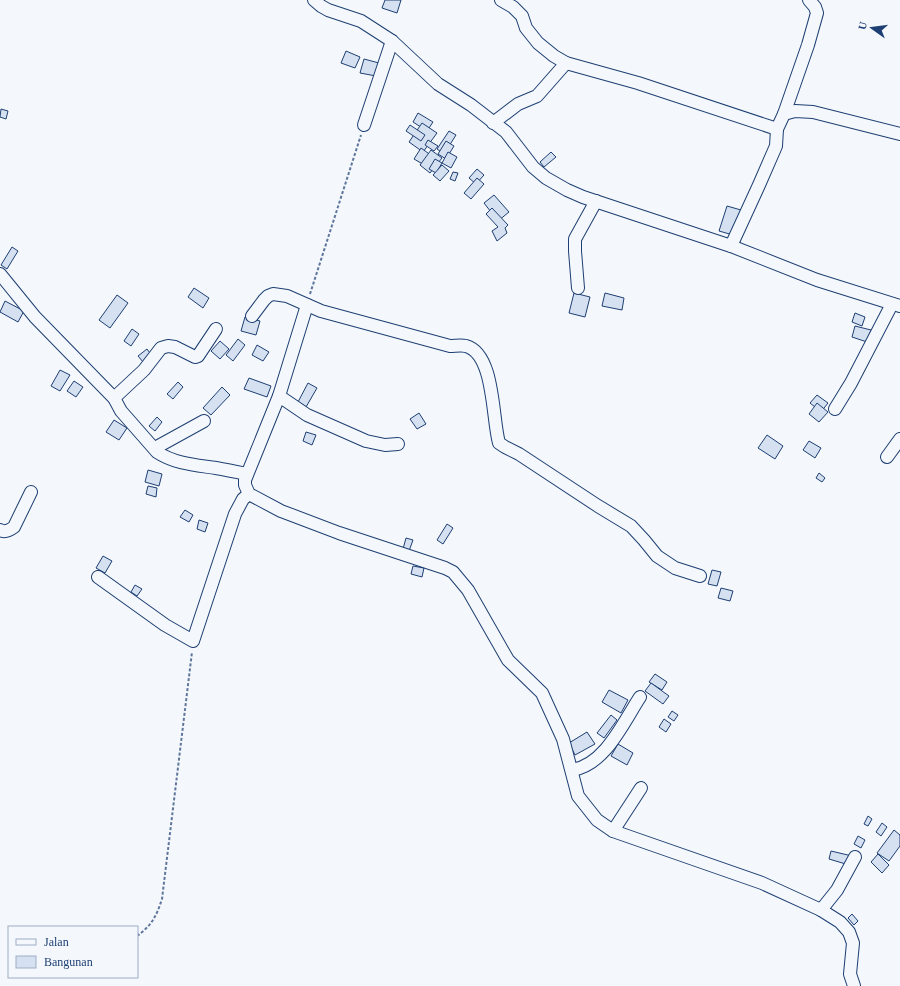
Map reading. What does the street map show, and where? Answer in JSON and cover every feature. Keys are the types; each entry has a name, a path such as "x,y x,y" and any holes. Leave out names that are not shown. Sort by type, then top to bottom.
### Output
{"street":[{"path":"314,0 328,10 361,21 392,41 438,84 471,105 506,132 533,167 546,178 567,190 731,246 817,280 896,305 835,410"},
{"path":"501,0 514,7 522,16 526,28 538,42 554,56 566,63 638,83 776,130"},
{"path":"731,246 760,186 776,146 776,130 784,114 808,45 817,13 816,7 809,0"},
{"path":"364,125 392,41"},
{"path":"493,123 518,104 537,96 566,63"},
{"path":"784,114 795,111 813,112 900,134"},
{"path":"578,288 575,239 596,201"},
{"path":"0,275 35,317 114,398 121,411 157,452 176,461 194,466 247,474"},
{"path":"252,316 264,300 273,294 287,296 321,311 450,346 466,346 473,350 484,362 488,376 499,442 631,526 657,556 675,568 700,576"},
{"path":"307,305 279,396 247,474 245,485 249,494 281,511 339,533 453,572 468,590 508,660 542,693 563,739 578,796 597,820 613,831 762,883 821,910 840,922 849,932 853,943 850,974 854,986"},
{"path":"114,398 144,370 160,348 168,346 195,357 198,356 216,329"},
{"path":"279,396 307,415 366,441 385,445 398,444"},
{"path":"154,448 204,422"},
{"path":"887,457 900,439"},
{"path":"0,530 3,532 9,531 14,527 31,492"},
{"path":"98,577 165,625 193,641 234,514 243,498 249,494"},
{"path":"572,770 591,763 606,750 640,697"},
{"path":"613,831 641,788"},
{"path":"821,910 837,890 855,857"}],"path":[{"path":"307,305 364,125"},
{"path":"138,935 148,928 156,917 162,900 193,641"}],"building":[{"path":"385,0 401,0 397,13 382,8"},
{"path":"346,51 360,57 355,68 341,63"},
{"path":"364,59 379,63 376,76 360,73"},
{"path":"1,109 8,111 6,119 0,117"},
{"path":"418,113 433,122 427,131 413,122"},
{"path":"422,123 437,133 423,152 409,142"},
{"path":"410,125 425,135 421,141 406,131"},
{"path":"449,131 456,135 444,154 437,149"},
{"path":"428,140 438,146 434,151 425,145"},
{"path":"446,141 454,146 446,159 438,154"},
{"path":"421,148 432,156 426,166 414,159"},
{"path":"431,150 442,158 430,173 420,165"},
{"path":"448,152 457,157 451,168 442,163"},
{"path":"551,152 556,157 544,167 540,162"},
{"path":"435,159 442,163 436,173 429,169"},
{"path":"442,165 449,171 440,181 433,175"},
{"path":"477,169 484,175 476,184 469,178"},
{"path":"453,172 458,173 455,181 450,179"},
{"path":"477,178 484,184 471,199 464,193"},
{"path":"494,195 509,212 498,221 484,203"},
{"path":"727,206 741,210 733,235 719,231"},
{"path":"492,208 508,225 505,228 507,233 497,241 492,231 498,227 486,214"},
{"path":"12,247 18,251 7,269 1,265"},
{"path":"194,288 209,298 203,308 188,297"},
{"path":"574,293 590,297 585,317 569,313"},
{"path":"605,293 624,298 622,310 602,306"},
{"path":"117,295 128,303 110,328 99,320"},
{"path":"5,301 24,311 18,322 0,312"},
{"path":"855,313 865,317 862,326 852,322"},
{"path":"245,317 260,321 256,335 241,331"},
{"path":"855,326 871,330 867,342 852,337"},
{"path":"132,329 139,334 131,346 124,341"},
{"path":"238,339 245,345 233,361 226,355"},
{"path":"220,341 229,349 220,359 211,351"},
{"path":"257,345 269,352 263,361 252,355"},
{"path":"147,349 152,356 144,363 138,356"},
{"path":"60,370 70,375 60,391 51,386"},
{"path":"249,378 271,386 267,397 244,389"},
{"path":"74,381 83,387 76,397 67,391"},
{"path":"178,382 183,387 173,399 167,394"},
{"path":"308,383 317,388 306,407 298,402"},
{"path":"222,387 230,395 211,415 203,408"},
{"path":"817,395 828,403 821,412 810,403"},
{"path":"817,403 828,412 819,422 809,414"},
{"path":"419,413 426,424 417,429 410,419"},
{"path":"157,417 162,422 155,431 149,426"},
{"path":"114,420 127,428 119,440 106,432"},
{"path":"306,432 316,435 312,445 303,441"},
{"path":"767,435 783,446 775,459 758,448"},
{"path":"809,441 821,448 815,458 803,450"},
{"path":"148,470 162,474 159,486 145,482"},
{"path":"819,473 825,478 822,482 816,478"},
{"path":"148,486 157,488 156,497 146,494"},
{"path":"185,510 193,515 189,522 180,517"},
{"path":"199,520 208,523 205,532 197,529"},
{"path":"447,524 453,528 443,544 437,540"},
{"path":"406,538 413,540 409,551 403,549"},
{"path":"103,556 112,561 105,573 96,568"},
{"path":"413,566 424,568 422,577 411,574"},
{"path":"712,570 721,572 717,586 708,584"},
{"path":"135,585 142,589 137,596 131,592"},
{"path":"721,588 733,591 730,601 718,598"},
{"path":"655,674 667,682 662,690 649,682"},
{"path":"651,683 669,696 663,704 645,691"},
{"path":"609,690 628,700 621,713 602,702"},
{"path":"672,711 678,715 674,721 668,717"},
{"path":"611,715 617,720 604,738 597,733"},
{"path":"664,719 671,724 666,732 659,727"},
{"path":"587,732 595,744 575,755 569,743"},
{"path":"618,744 633,753 627,765 611,756"},
{"path":"868,816 872,819 868,826 864,824"},
{"path":"882,823 887,827 881,836 876,832"},
{"path":"894,830 900,835 900,846 889,861 877,853"},
{"path":"858,836 865,840 861,848 854,844"},
{"path":"831,851 852,856 849,865 829,859"},
{"path":"878,854 889,865 882,873 871,862"},
{"path":"852,914 858,921 854,925 848,918"}]}
